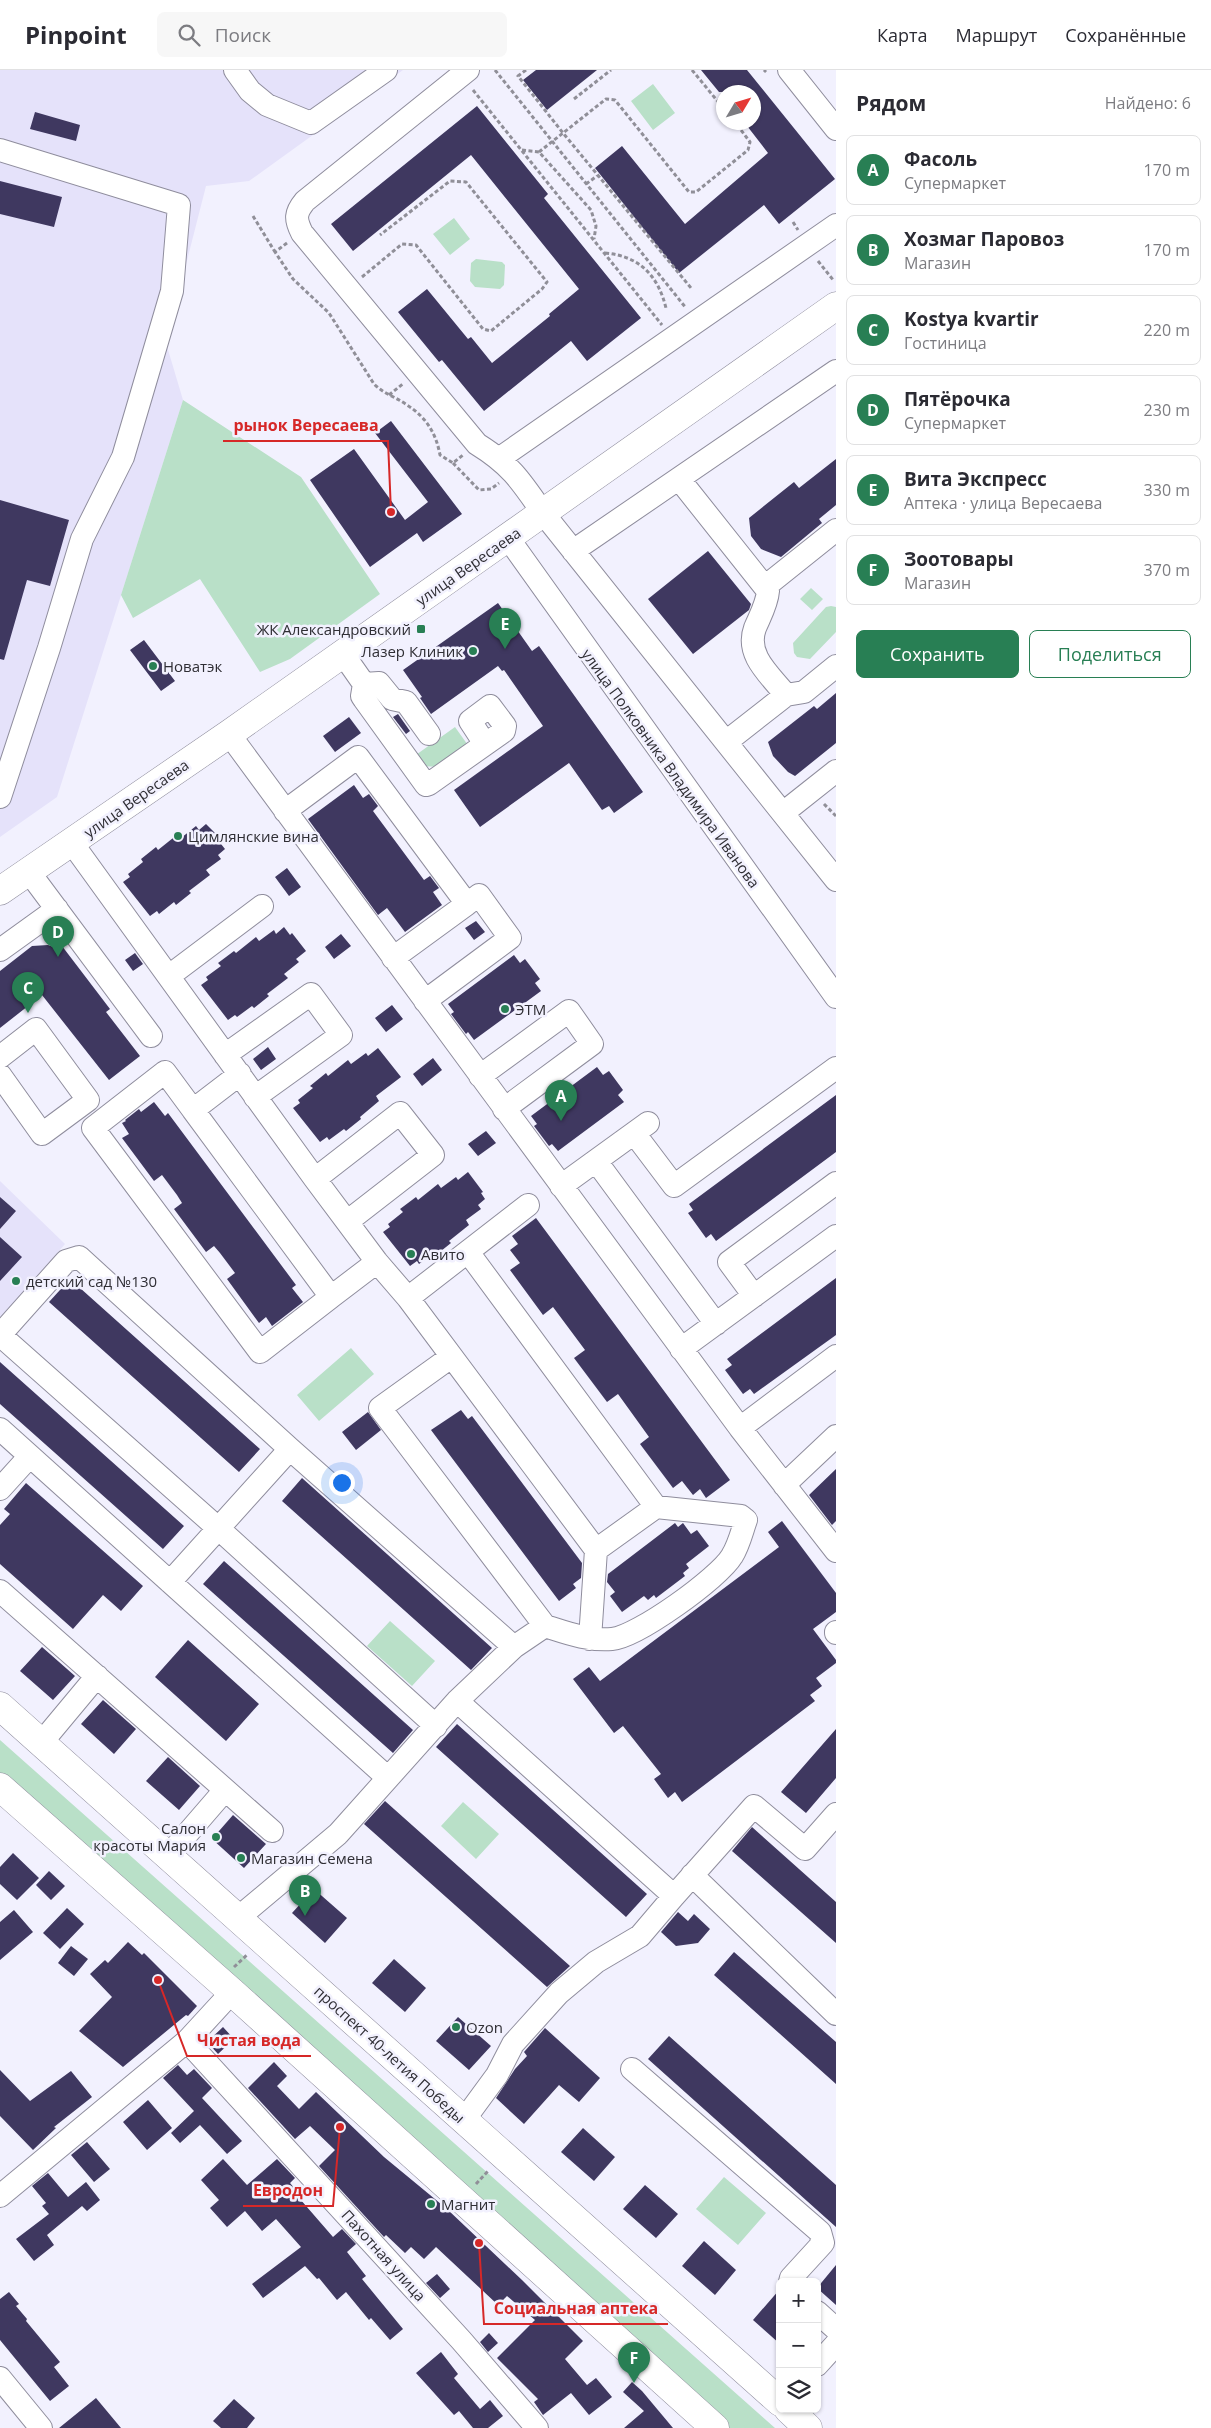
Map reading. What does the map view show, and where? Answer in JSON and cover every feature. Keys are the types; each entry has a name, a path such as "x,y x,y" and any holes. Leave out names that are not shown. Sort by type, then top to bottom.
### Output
{"main road":[{"name":"улица Вересаева","path":"0,891 229,734 543,513 835,294"},
{"name":"проспект 40-летия Победы","path":"0,1706 776,2398"},
{"path":"0,1788 225,1987 715,2428"},
{"path":"792,2413 808,2428"}],"street":[{"path":"235,70 250,91 267,106 311,123 386,70"},
{"path":"789,70 836,129"},
{"path":"465,73 305,201 298,210 296,221 302,232 477,444 507,465 573,551 836,880"},
{"path":"0,150 179,205 172,290 131,429 122,457 82,539 49,648 0,797"},
{"path":"507,465 673,339 836,225"},
{"path":"573,551 836,371"},
{"path":"679,479 766,586 768,596 752,637 752,647 756,658 786,695"},
{"path":"766,586 836,530"},
{"name":"улица Полковника Владимира Иванова","path":"508,538 836,997"},
{"path":"343,654 364,684 364,699 426,785 485,744"},
{"path":"726,742 786,695 804,692 836,666"},
{"path":"364,684 379,683 392,699 406,702 429,734"},
{"path":"229,734 681,1349 836,1551"},
{"path":"285,811 358,757 467,904"},
{"path":"783,813 836,771"},
{"path":"72,843 315,1178 378,1262 408,1298 596,1550 590,1639"},
{"path":"30,872 151,1036"},
{"path":"393,958 479,895 510,938 425,1001"},
{"path":"168,976 262,906"},
{"path":"0,950 57,909"},
{"path":"226,1055 311,994 341,1036 255,1097"},
{"path":"480,1076 568,1011 588,1037 592,1044 504,1109"},
{"path":"0,1057 36,1030 88,1100 42,1134 0,1075"},
{"path":"561,1186 641,1128 674,1186 836,1068"},
{"path":"331,1298 164,1072 93,1128 260,1352 331,1298 378,1262"},
{"path":"193,1110 240,1074"},
{"path":"315,1178 400,1113 433,1155 348,1221"},
{"path":"596,1161 716,1324"},
{"path":"754,1296 729,1262 836,1183"},
{"path":"408,1298 528,1205"},
{"path":"681,1349 836,1236"},
{"path":"468,1252 656,1507"},
{"path":"436,1726 219,1529 0,1335 66,1261 79,1257 290,1449 514,1647"},
{"path":"740,1428 836,1356"},
{"path":"451,1357 380,1408 545,1626 578,1637 614,1639 652,1622 717,1574 733,1555 746,1520 741,1516 656,1507 596,1550"},
{"path":"0,1428 388,1778"},
{"path":"784,1485 836,1436"},
{"path":"170,1582 290,1449"},
{"path":"0,1489 30,1456"},
{"path":"0,1591 272,1831"},
{"path":"238,1918 338,1834 457,1701 514,1647 545,1626"},
{"path":"42,1742 97,1676"},
{"path":"457,1701 674,1896"},
{"path":"168,1856 225,1790"},
{"path":"464,2120 497,2075 513,2044 559,1993 596,1962 640,1936 754,1806 806,1849 836,1814"},
{"path":"692,1876 836,2014"},
{"path":"0,2196 187,2041 225,1987"},
{"name":"Пахотная улица","path":"187,2041 448,2326 537,2428"},
{"path":"632,2069 820,2232 829,2243 791,2278"},
{"path":"821,2316 836,2329"},
{"path":"821,2361 836,2344"},
{"path":"0,2378 41,2428"}],"path":[{"path":"495,70 697,322"},
{"path":"526,70 518,76 597,176 691,288"},
{"path":"574,99 611,70"},
{"path":"692,70 716,99"},
{"path":"465,73 521,149 673,339"},
{"path":"539,152 606,99 615,100 689,192 696,192 748,150 750,142 741,130"},
{"path":"521,149 539,152 588,205 595,218 594,240"},
{"path":"586,184 597,176"},
{"path":"348,288 402,244 416,245 483,329 492,331 542,289 547,282 466,182 450,181 380,235"},
{"path":"253,216 293,279 328,313 374,384 381,391 407,405 424,419 437,439 440,455 453,463 479,490 491,489 507,465"},
{"path":"275,252 302,232"},
{"path":"604,253 630,259 650,272 662,292 666,308"},
{"path":"817,260 835,294"},
{"path":"453,463 463,455"},
{"path":"225,1987 264,1940"},
{"path":"462,2200 503,2155"}],"shaded area":[{"path":"0,70 403,70 249,181 206,186 166,343 183,400 57,797 0,837"},
{"name":"детский сад №130","path":"0,1181 65,1244 0,1318"}],"green space":[{"path":"653,84 675,113 653,130 631,101"},
{"path":"454,218 470,239 450,255 433,234"},
{"path":"476,259 502,262 505,265 504,285 500,289 475,287 470,281 471,263"},
{"path":"183,400 301,477 380,594 290,659 260,672 200,579 133,618 121,595"},
{"path":"811,588 823,599 812,610 800,599"},
{"path":"826,607 836,607 836,632 810,659 797,657 794,653 793,643"},
{"path":"455,727 470,748 443,767 419,766 413,757"},
{"path":"351,1348 374,1374 319,1421 297,1395"},
{"path":"390,1621 435,1661 412,1686 367,1646"},
{"path":"0,1740 775,2428 719,2428 0,1781"},
{"path":"463,1802 499,1834 476,1859 441,1826"},
{"path":"724,2177 766,2213 738,2245 696,2209"}],"building":[{"path":"536,70 597,70 547,110 523,80"},
{"path":"701,70 747,70 759,85 716,85 716,88"},
{"path":"761,87 835,179 779,224 764,205 679,273 595,168 622,146 685,224 768,153 750,130 761,130"},
{"path":"477,106 548,194 544,198 641,318 587,361 571,341 484,411 442,360 439,362 398,312 427,289 468,339 471,337 492,363 550,316 549,314 579,289 471,155 353,251 331,224"},
{"path":"35,112 80,125 76,141 30,129"},
{"path":"0,181 62,197 54,227 0,214"},
{"path":"391,421 462,514 423,542 417,533 370,567 310,480 354,449 405,520 428,502 375,433"},
{"path":"836,459 836,505 819,519 822,523 781,557 761,549 751,536 749,518 794,482 799,488"},
{"path":"0,500 69,520 50,586 27,580 4,660 0,659"},
{"path":"708,551 751,604 749,610 693,654 648,599"},
{"path":"498,603 532,651 539,646 643,792 614,813 609,806 602,810 569,763 480,827 454,790 543,726 504,670 502,671 498,666 431,714 420,698 422,697 403,670"},
{"name":"Новатэк","path":"144,640 175,681 161,691 130,650"},
{"path":"836,693 836,743 795,776 788,772 773,756 768,742 814,706 817,709"},
{"path":"398,714 410,731 406,734 393,717"},
{"path":"349,717 361,733 335,752 323,736"},
{"path":"354,785 363,798 369,794 378,806 373,811 424,880 430,876 439,888 433,892 442,905 405,932 387,908 378,915 308,819"},
{"path":"206,824 224,842 221,844 225,849 218,855 221,859 206,870 210,875 189,891 191,893 176,905 174,902 159,914 157,911 150,916 123,882 130,877 128,874 143,862 141,859 156,847 158,850 178,834 181,838 196,826 199,830"},
{"path":"287,868 301,887 289,896 275,877"},
{"path":"476,921 485,932 474,940 465,928"},
{"path":"284,927 290,935 292,933 306,951 296,959 299,962 284,974 288,978 267,994 269,996 254,1008 252,1006 237,1017 235,1015 228,1020 201,985 208,980 206,977 221,966 218,963 234,951 236,953 256,937 259,941 274,930 276,934"},
{"path":"341,934 351,946 334,959 325,947"},
{"path":"48,945 59,949 62,946 110,1009 106,1012 140,1056 109,1080 42,995 0,1028 0,971 32,946"},
{"path":"135,953 143,964 133,971 125,960"},
{"path":"514,955 520,963 525,959 540,979 535,983 541,991 474,1040 468,1032 466,1034 451,1014 454,1012 448,1004"},
{"path":"392,1005 403,1019 386,1032 375,1018"},
{"path":"268,1047 276,1059 261,1070 253,1059"},
{"path":"378,1048 401,1077 376,1096 379,1101 360,1117 361,1119 346,1131 344,1129 329,1140 327,1137 320,1142 293,1108 300,1103 298,1100 313,1088 310,1086 326,1073 328,1076 348,1060 351,1064 366,1053 368,1056"},
{"path":"433,1058 442,1070 422,1086 413,1074"},
{"path":"597,1067 603,1075 609,1071 623,1090 618,1095 624,1102 558,1151 552,1144 549,1146 534,1126 537,1124 531,1116"},
{"path":"836,1095 836,1152 716,1241 711,1234 706,1238 688,1213 693,1210 689,1204"},
{"path":"154,1102 165,1116 168,1113 296,1285 292,1288 303,1302 272,1326 266,1317 259,1323 227,1279 235,1273 214,1246 206,1252 174,1209 182,1203 177,1195 162,1175 154,1181 122,1138 129,1134 122,1123 139,1109 141,1112"},
{"path":"486,1131 496,1143 478,1156 468,1144"},
{"path":"468,1172 483,1192 481,1193 485,1199 478,1205 481,1209 466,1220 469,1225 449,1241 451,1243 436,1255 434,1253 419,1264 417,1261 410,1266 383,1232 390,1227 388,1224 403,1212 400,1209 416,1197 418,1200 438,1184 441,1188 456,1177 458,1180"},
{"path":"0,1197 16,1211 0,1229"},
{"path":"536,1218 730,1480 706,1498 700,1489 693,1495 682,1481 673,1488 640,1444 649,1437 618,1394 607,1402 574,1358 585,1350 553,1307 543,1315 510,1270 520,1263 510,1250 518,1244 512,1236"},
{"path":"0,1237 22,1257 0,1281"},
{"path":"836,1278 836,1335 754,1394 750,1389 743,1394 725,1370 732,1365 727,1359"},
{"path":"70,1279 260,1449 239,1472 49,1302"},
{"path":"0,1362 184,1526 163,1549 0,1404"},
{"path":"461,1410 468,1419 472,1416 582,1563 581,1578 573,1584 576,1588 559,1601 431,1430"},
{"path":"368,1412 381,1430 356,1450 342,1432"},
{"path":"836,1469 836,1521 832,1525 809,1495"},
{"path":"302,1478 492,1648 471,1670 282,1501"},
{"path":"26,1483 143,1586 121,1611 103,1595 73,1629 0,1564 0,1525 10,1514 4,1509"},
{"path":"782,1521 836,1593 836,1612 813,1629 836,1660 836,1663 816,1678 822,1686 810,1695 815,1701 682,1802 675,1792 668,1798 654,1779 661,1774 623,1726 614,1733 573,1679 589,1667 600,1681 779,1547 768,1532"},
{"path":"675,1523 678,1527 683,1523 691,1534 697,1530 709,1546 686,1564 689,1568 683,1573 685,1576 656,1598 654,1595 648,1600 644,1596 622,1612 610,1596 615,1592 607,1582 608,1574"},
{"path":"224,1561 413,1730 393,1753 203,1584"},
{"path":"188,1640 259,1704 226,1741 155,1677"},
{"path":"42,1647 75,1676 53,1700 20,1671"},
{"path":"103,1700 136,1729 114,1754 81,1724"},
{"path":"457,1724 647,1894 626,1917 436,1747"},
{"path":"836,1729 836,1778 806,1813 781,1792"},
{"path":"168,1757 200,1786 179,1810 146,1781"},
{"path":"385,1801 570,1966 547,1987 364,1824"},
{"path":"233,1815 266,1844 244,1868 212,1839"},
{"path":"752,1827 836,1902 836,1943 732,1851"},
{"path":"13,1853 39,1878 17,1900 0,1884 0,1867"},
{"path":"49,1871 65,1886 51,1900 36,1885"},
{"path":"314,1889 347,1918 325,1943 292,1913"},
{"path":"67,1908 84,1924 60,1949 43,1933"},
{"path":"14,1910 33,1932 0,1960 0,1922"},
{"path":"678,1912 688,1921 694,1914 710,1929 698,1943 676,1946 661,1932"},
{"path":"128,1942 142,1955 144,1953 197,2006 188,2016 186,2015 123,2067 79,2031 112,1997 90,1974 105,1960 108,1963"},
{"path":"71,1946 88,1959 74,1976 58,1963"},
{"path":"734,1952 836,2042 836,2084 714,1975"},
{"path":"394,1959 426,1988 405,2012 372,1983"},
{"path":"458,2017 491,2046 469,2070 436,2041"},
{"path":"223,2027 234,2039 218,2054 207,2042"},
{"path":"545,2028 600,2078 579,2102 559,2085 524,2124 496,2098 515,2069 527,2056 524,2052"},
{"path":"669,2036 836,2185 836,2227 648,2059"},
{"path":"274,2062 287,2076 277,2086 299,2109 316,2092 384,2157 447,2209 522,2280 583,2341 565,2359 587,2385 596,2378 612,2397 589,2415 571,2393 543,2415 534,2402 538,2399 497,2358 535,2320 507,2296 498,2305 436,2247 424,2259 411,2247 405,2253 386,2235 384,2237 319,2166 335,2150 310,2126 295,2139 248,2088"},
{"path":"178,2065 187,2075 194,2069 212,2088 202,2098 242,2141 227,2154 200,2125 180,2143 171,2133 194,2111 163,2078"},
{"path":"0,2070 30,2101 71,2071 92,2097 54,2127 56,2128 33,2150 0,2116"},
{"path":"148,2100 172,2128 147,2150 123,2122"},
{"path":"583,2128 615,2157 594,2181 561,2152"},
{"path":"87,2142 110,2169 94,2182 71,2155"},
{"path":"223,2159 247,2185 277,2159 295,2178 290,2183 302,2197 300,2199 333,2237 342,2229 356,2244 347,2252 366,2276 362,2279 403,2329 390,2340 371,2318 369,2320 346,2292 337,2300 319,2278 317,2279 305,2266 263,2298 252,2284 301,2247 276,2219 262,2231 245,2211 227,2227 210,2208 219,2200 201,2180"},
{"path":"48,2173 68,2197 86,2182 100,2200 87,2211 82,2206 47,2235 54,2245 34,2261 16,2239 49,2214 42,2206 46,2203 32,2186"},
{"path":"645,2185 678,2214 656,2238 623,2209"},
{"path":"704,2241 736,2270 715,2295 682,2266"},
{"path":"836,2265 836,2305 821,2292 821,2283"},
{"path":"437,2274 450,2289 440,2298 426,2283"},
{"path":"9,2292 19,2304 16,2306 27,2319 26,2321 60,2362 54,2367 69,2386 50,2401 0,2340 0,2299"},
{"path":"776,2294 776,2340 753,2320"},
{"path":"489,2333 498,2343 488,2352 480,2342"},
{"path":"441,2352 458,2374 454,2378 480,2409 490,2400 503,2416 488,2428 473,2428 459,2411 454,2415 416,2373"},
{"path":"632,2382 673,2428 624,2428 644,2411 623,2392"},
{"path":"96,2398 121,2428 59,2428"},
{"path":"234,2399 255,2418 247,2428 221,2428 213,2421"}],"place":[{"name":"рынок Вересаева","path":"391,512"},
{"name":"ЖК Александровский","path":"421,629"},
{"name":"Вита Экспресс","path":"505,649"},
{"name":"Лазер Клиник","path":"473,651"},
{"name":"Новатэк","path":"153,666"},
{"name":"Цимлянские вина","path":"178,836"},
{"name":"Пятёрочка","path":"58,957"},
{"name":"ЭТМ","path":"505,1009"},
{"name":"Kostya kvartir","path":"28,1013"},
{"name":"Фасоль","path":"561,1121"},
{"name":"Авито","path":"411,1254"},
{"name":"детский сад №130","path":"16,1281"},
{"name":"Салон красоты Мария","path":"216,1837"},
{"name":"Магазин Семена","path":"241,1858"},
{"name":"Хозмаг Паровоз","path":"305,1916"},
{"name":"Чистая вода","path":"158,1980"},
{"name":"Ozon","path":"456,2027"},
{"name":"Евродон","path":"340,2127"},
{"name":"Магнит","path":"431,2204"},
{"name":"Социальная аптека","path":"479,2243"},
{"name":"Зоотовары","path":"634,2383"}]}
